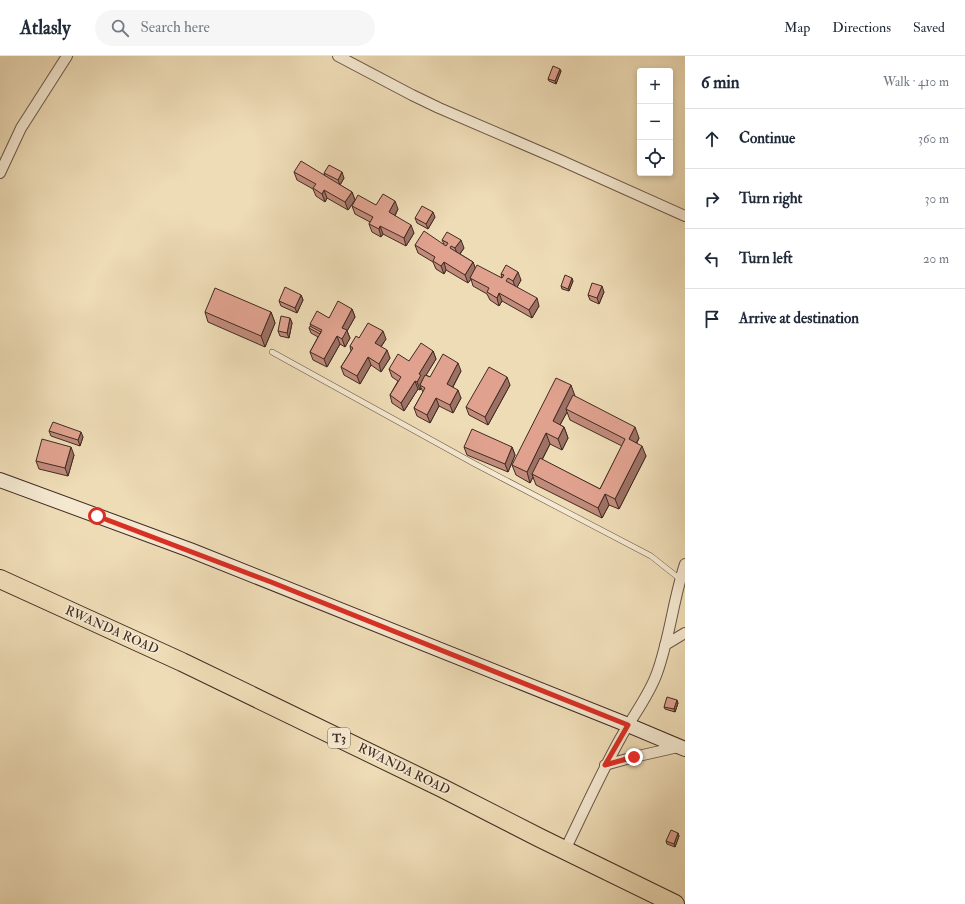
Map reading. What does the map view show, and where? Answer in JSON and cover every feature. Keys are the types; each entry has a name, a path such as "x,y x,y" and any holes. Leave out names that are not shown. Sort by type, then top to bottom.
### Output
{"highway":[{"name":"RWANDA ROAD","path":"0,579 182,662 442,788 675,904"}],"street":[{"path":"0,173 20,128 67,56"},
{"path":"338,56 439,108 685,216"},
{"path":"0,480 205,556 628,725 681,748"},
{"path":"565,850 605,765 649,691 657,673 685,564"},
{"path":"665,645 685,633"},
{"path":"605,765 634,757 681,748"}],"lane":[{"path":"272,352 476,464 651,556 680,580"}],"building":[{"path":"553,66 560,69 555,81 548,79"},
{"path":"301,161 352,192 345,202 324,190 322,194 313,188 316,184 294,172"},
{"path":"329,165 342,172 338,180 324,173"},
{"path":"383,194 395,201 389,212 411,225 404,238 380,226 379,229 369,224 373,217 352,206 358,195 376,205"},
{"path":"422,206 433,212 426,224 415,218"},
{"path":"424,231 446,246 448,243 442,240 447,232 461,240 455,248 451,246 450,248 473,262 465,275 444,262 441,266 433,261 435,257 415,245"},
{"path":"477,265 502,278 504,275 501,274 506,265 518,272 513,281 508,278 506,281 537,298 529,310 499,293 497,298 487,292 489,288 470,278"},
{"path":"565,275 572,278 568,289 561,286"},
{"path":"592,283 602,286 597,298 588,295"},
{"path":"285,287 301,295 295,308 279,301"},
{"path":"215,288 271,312 261,336 205,312"},
{"path":"338,301 352,309 342,328 347,330 342,339 337,336 324,359 310,352 322,330 310,324 317,311 329,318"},
{"path":"281,316 290,318 287,333 278,331"},
{"path":"368,323 383,331 375,343 387,350 379,364 368,357 357,376 341,367 353,348 350,346 356,336 359,338"},
{"path":"310,326 321,332 320,334 309,328"},
{"path":"421,343 433,351 419,374 421,375 417,382 415,381 401,403 390,395 401,377 389,369 398,354 409,361"},
{"path":"443,354 458,363 447,384 458,390 450,405 436,398 427,415 414,408 425,388 420,385 425,375 430,377"},
{"path":"489,367 507,377 485,417 466,407"},
{"path":"556,378 571,385 553,421 564,427 558,439 546,433 527,472 512,465"},
{"path":"573,395 635,427 629,439 642,446 615,499 605,494 598,508 532,474 540,458 600,489 625,439 566,409"},
{"path":"53,422 81,432 78,440 49,431"},
{"path":"472,429 512,447 505,464 464,447"},
{"path":"42,439 71,447 65,468 36,461"},
{"path":"667,697 677,700 674,709 664,707"},
{"path":"671,830 678,833 674,844 666,841"}],"route":[{"path":"97,516 190,550 628,725 605,765 634,757"}]}
